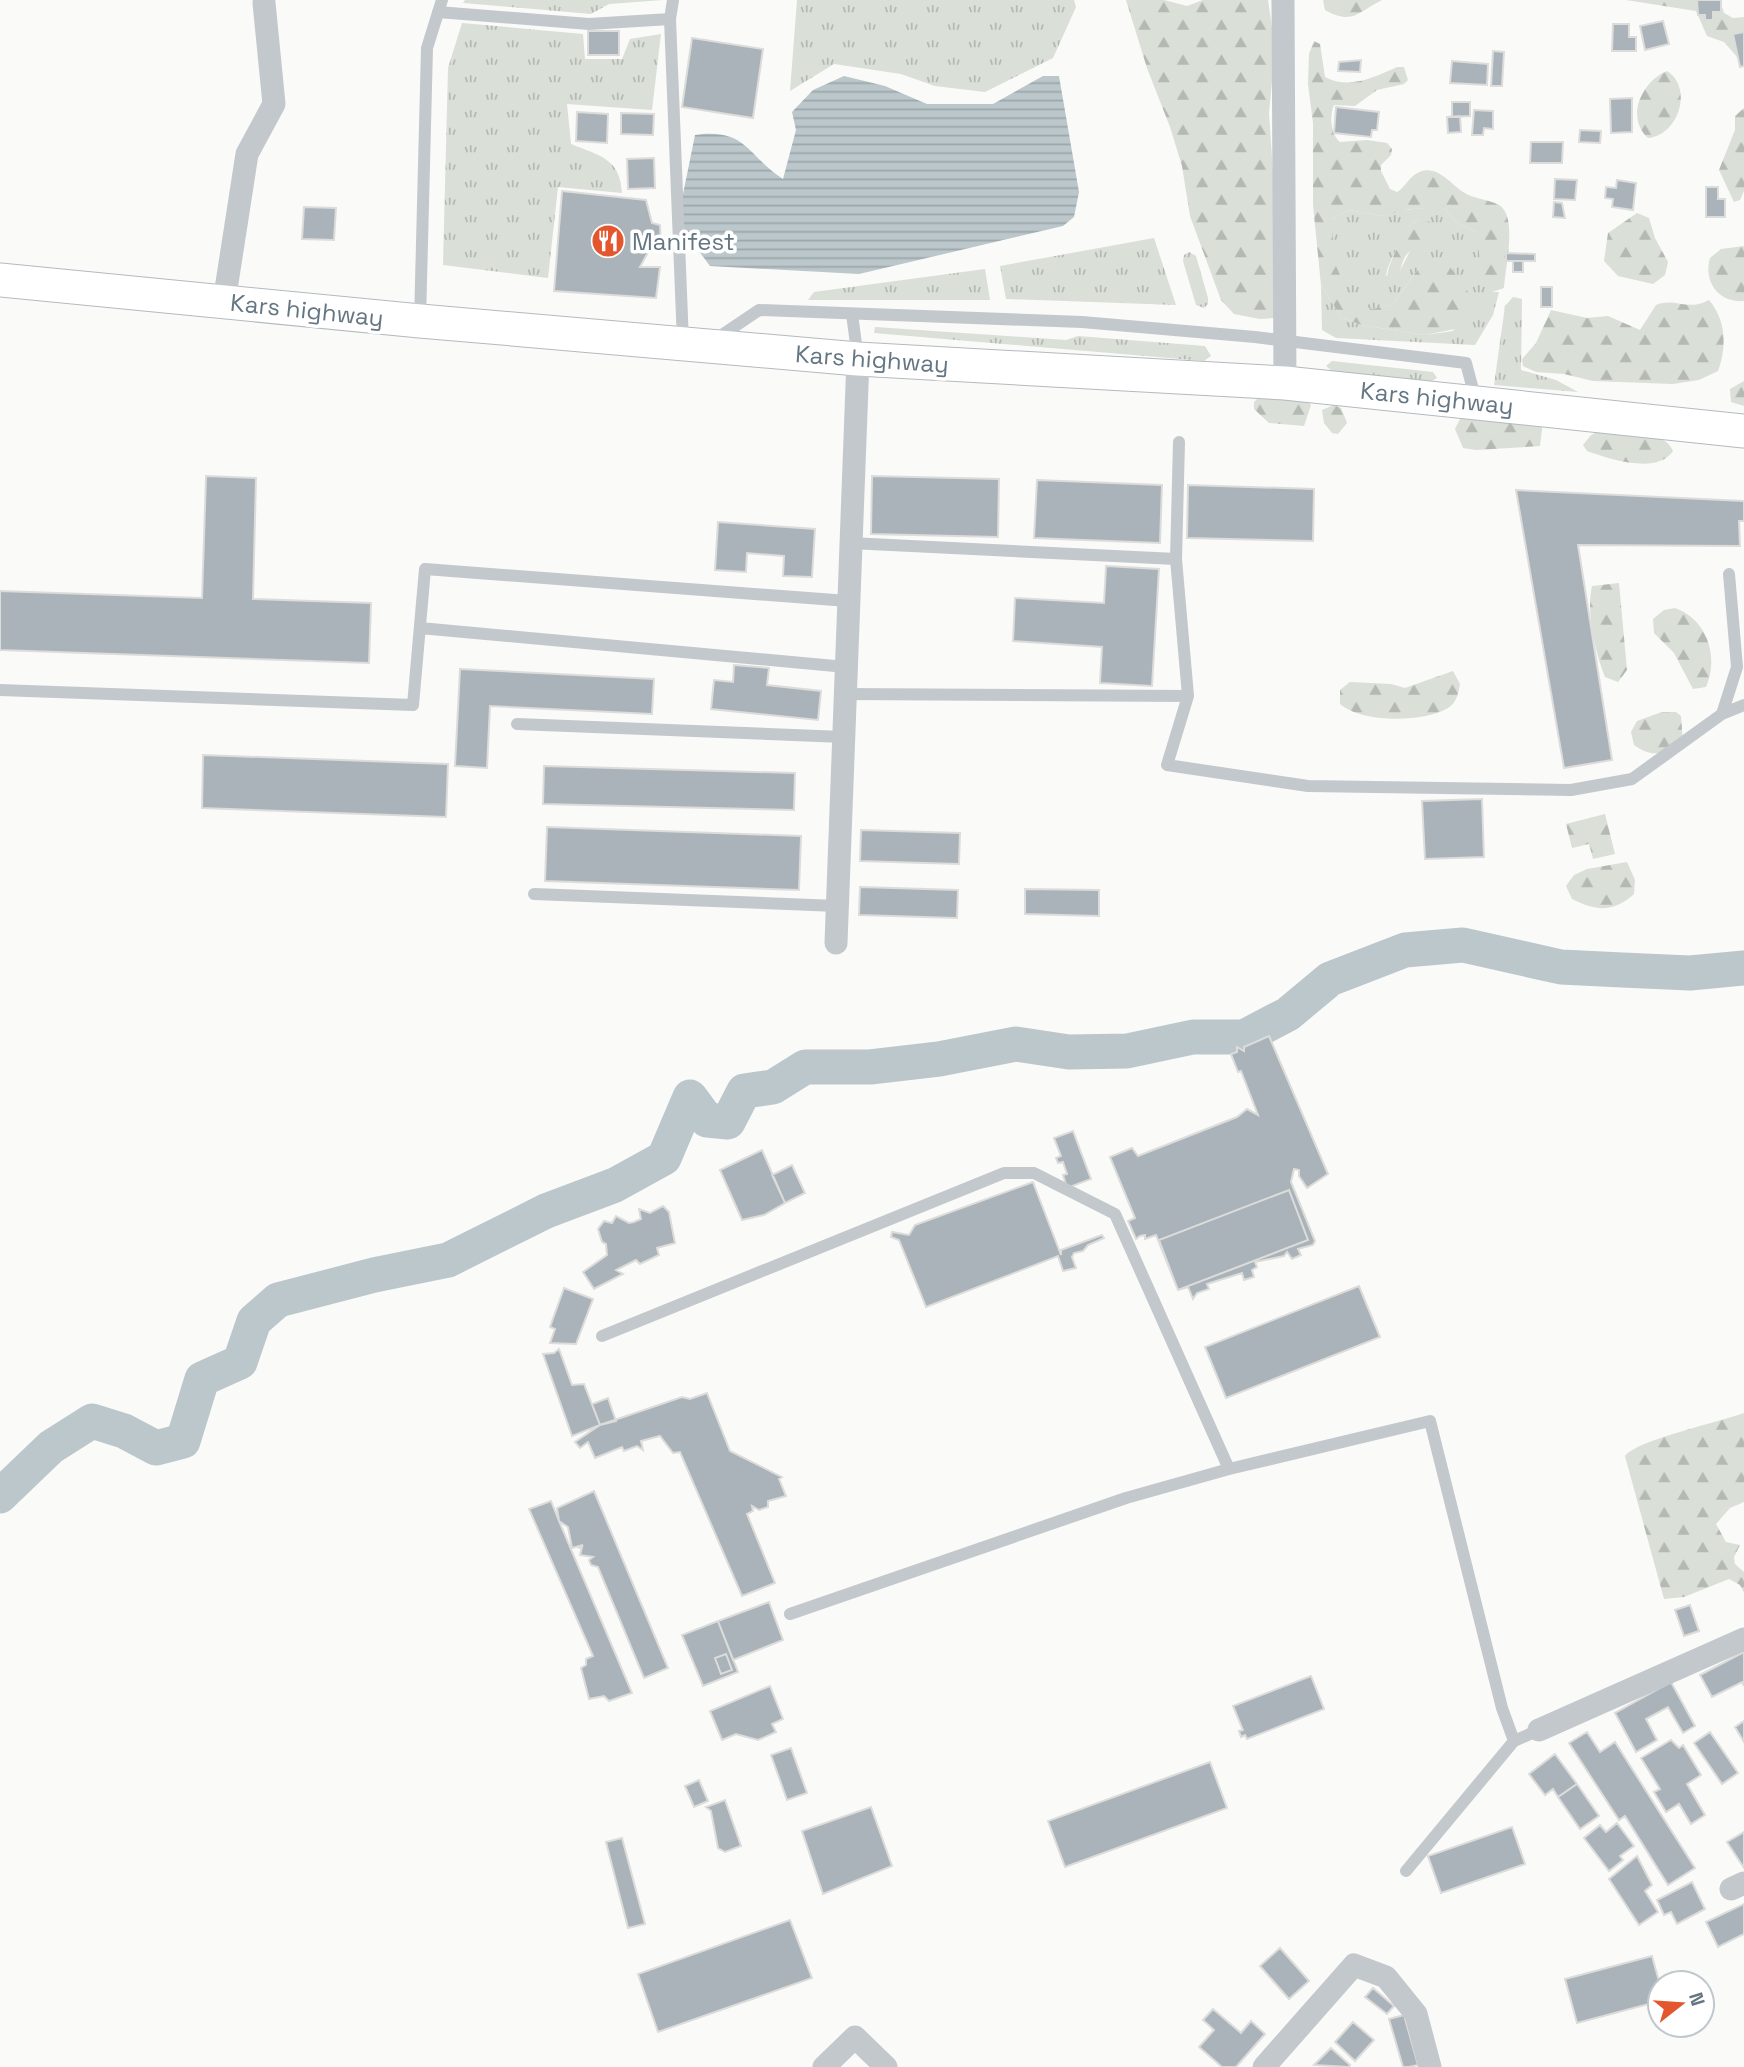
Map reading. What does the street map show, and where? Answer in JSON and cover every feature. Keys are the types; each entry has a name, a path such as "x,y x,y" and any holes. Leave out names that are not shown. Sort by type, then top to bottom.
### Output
{"main road":[{"name":"Kars highway","path":"0,280 420,321 858,359 1285,383 1744,431"}],"street":[{"path":"1283,0 1285,383"},
{"path":"224,302 247,154 274,104 264,3"},
{"path":"836,943 858,359"},
{"path":"1539,1730 1744,1639"},
{"path":"1264,2067 1354,1965 1386,1977 1416,2014 1430,2067"},
{"path":"824,2067 855,2037 886,2067"}],"lane":[{"path":"673,0 670,19 694,345 759,310 1083,322 1215,332 1466,363 1476,402"},
{"path":"420,321 427,48 440,6 589,24 670,19"},
{"path":"852,314 858,359"},
{"path":"1179,442 1176,559 1188,696 1167,765 1308,786 1475,790 1583,788 1632,779 1722,714 1744,705"},
{"path":"850,543 1176,559"},
{"path":"0,690 413,705 425,569 848,601"},
{"path":"1722,714 1737,667 1729,574"},
{"path":"419,628 846,667"},
{"path":"844,694 1188,696"},
{"path":"517,724 843,737"},
{"path":"534,894 837,906"},
{"path":"602,1335 1004,1172 1034,1173 1115,1214 1230,1469"},
{"path":"790,1614 1126,1498 1230,1469 1430,1421 1502,1708 1514,1741"},
{"path":"1406,1871 1514,1741 1539,1730"}],"green space":[{"path":"465,0 663,0 609,4 591,14 463,3"},
{"path":"797,0 1074,0 1076,7 1053,58 985,92 935,86 901,74 834,64 790,91"},
{"path":"1126,0 1164,0 1187,6 1203,0 1268,0 1275,49 1269,113 1274,187 1274,318 1260,319 1234,314 1221,300 1190,216 1182,166"},
{"path":"1323,0 1382,0 1355,15 1342,17 1325,10"},
{"path":"1626,0 1720,0 1724,13 1733,18 1744,17 1744,65 1724,42 1707,36 1696,11"},
{"path":"462,23 583,34 585,59 622,59 630,39 661,34 652,110 567,104 571,144 613,165 622,193 558,187 548,278 443,265 448,68"},
{"path":"1314,41 1320,44 1325,77 1334,81 1362,81 1397,67 1404,67 1408,80 1404,84 1377,90 1355,106 1334,105 1332,114 1333,130 1340,142 1367,140 1387,143 1392,149 1391,155 1381,165 1381,171 1390,189 1397,192 1420,172 1433,171 1467,194 1495,203 1505,211 1509,231 1504,288 1492,292 1483,281 1476,232 1457,223 1444,208 1409,209 1383,216 1349,210 1331,220 1336,266 1353,304 1372,309 1392,305 1421,265 1434,260 1447,263 1467,290 1471,303 1460,328 1425,335 1361,325 1341,317 1321,285 1313,205 1313,123 1308,84 1309,54"},
{"path":"1667,71 1680,88 1679,110 1667,129 1648,138 1641,130 1637,110 1650,83"},
{"path":"1744,108 1744,191 1740,200 1734,202 1719,170 1735,130 1735,116"},
{"path":"1444,208 1457,223 1476,232 1492,292 1499,292 1493,315 1475,345 1336,338 1322,330 1321,285 1341,317 1361,325 1425,335 1453,331 1461,321 1469,306 1469,300 1452,269 1421,265 1392,305 1368,309 1354,305 1348,299 1338,278 1332,253 1331,220 1349,210 1383,216 1402,210","holes":["1420,219 1410,251 1394,282 1386,275 1390,262 1408,226"]},
{"path":"1637,213 1649,218 1655,238 1668,262 1665,275 1653,284 1618,276 1604,261 1608,233"},
{"path":"1420,219 1433,223 1436,229 1434,233 1429,240 1407,255 1394,282 1387,282 1391,261 1408,226"},
{"path":"1154,238 1176,305 1006,299 1000,266"},
{"path":"1744,246 1744,301 1735,301 1720,295 1715,289 1708,267 1710,258 1721,249"},
{"path":"1189,252 1196,256 1208,298 1208,304 1204,308 1196,305 1183,261 1184,255"},
{"path":"985,269 990,300 808,300 814,292"},
{"path":"1513,297 1522,299 1521,370 1556,380 1578,392 1494,385 1505,306"},
{"path":"1709,300 1722,325 1723,353 1718,371 1699,380 1673,384 1593,381 1564,374 1536,372 1523,366 1522,359 1536,343 1551,310 1587,318 1608,316 1640,330 1656,305 1694,305"},
{"path":"875,327 1066,340 1078,336 1205,346 1211,356 1204,361 874,333"},
{"path":"1332,361 1433,372 1437,378 1432,381 1333,372 1326,366"},
{"path":"1744,381 1744,406 1731,402 1730,389"},
{"path":"1298,390 1311,405 1304,426 1269,423 1254,409 1254,402 1259,397"},
{"path":"1334,405 1341,408 1347,423 1338,434 1332,433 1324,423 1322,410"},
{"path":"1461,417 1512,424 1543,421 1540,446 1476,450 1463,448 1455,429"},
{"path":"1604,429 1652,435 1668,444 1673,451 1666,458 1645,464 1620,461 1587,451 1583,445 1591,435"},
{"path":"1619,583 1627,670 1618,682 1605,677 1598,656 1591,620 1590,596 1592,586"},
{"path":"1675,608 1696,621 1708,641 1711,664 1706,687 1693,689 1674,653 1654,633 1653,619 1664,610"},
{"path":"1453,671 1460,684 1457,698 1451,706 1437,713 1409,718 1377,718 1363,715 1340,704 1340,690 1350,682 1391,684 1405,688"},
{"path":"1662,712 1676,712 1681,716 1683,743 1658,753 1647,752 1634,745 1631,732 1637,721"},
{"path":"1605,814 1615,854 1593,859 1589,844 1572,848 1566,824"},
{"path":"1627,862 1635,880 1634,894 1626,900 1611,907 1597,908 1572,899 1566,886 1574,875 1587,869"},
{"path":"1744,1413 1744,1502 1730,1508 1716,1524 1726,1542 1740,1545 1734,1557 1735,1564 1744,1572 1744,1593 1740,1585 1729,1579 1684,1597 1664,1599 1625,1456 1645,1444"}],"shaded area":[{"path":"844,76 885,86 927,104 993,104 1043,76 1059,76 1079,192 1074,217 1063,226 859,274 710,266 684,231 682,199 695,135 712,134 736,140 783,179 796,130 792,112 813,90"}],"building":[{"path":"1697,0 1721,0 1721,12 1713,12 1713,20 1705,20 1705,15 1698,15"},
{"path":"1663,21 1669,44 1645,50 1640,26"},
{"path":"1613,24 1629,24 1629,37 1636,37 1636,51 1612,51"},
{"path":"588,31 619,31 619,55 588,55"},
{"path":"1744,32 1744,66 1740,67 1733,34"},
{"path":"692,38 763,49 753,118 682,107"},
{"path":"1493,51 1504,52 1502,86 1491,86"},
{"path":"1361,60 1360,72 1338,71 1339,62"},
{"path":"1452,61 1488,64 1487,85 1450,83"},
{"path":"1632,98 1632,132 1611,133 1610,99"},
{"path":"1452,102 1470,102 1470,116 1452,117"},
{"path":"1336,107 1379,112 1377,130 1372,130 1371,137 1334,133"},
{"path":"1474,110 1493,111 1493,129 1484,128 1483,135 1472,135"},
{"path":"577,112 608,114 607,143 576,141"},
{"path":"621,113 654,114 653,135 621,134"},
{"path":"1460,116 1461,132 1448,133 1447,117"},
{"path":"1580,130 1601,131 1600,143 1579,142"},
{"path":"1531,142 1563,142 1562,163 1530,163"},
{"path":"654,158 655,188 628,189 627,159"},
{"path":"1555,179 1577,180 1575,200 1554,199"},
{"path":"1617,180 1636,183 1633,210 1612,207 1613,199 1605,198 1606,187 1616,188"},
{"path":"1706,187 1718,187 1718,199 1725,199 1725,217 1706,217"},
{"name":"Manifest","path":"562,191 646,200 652,223 660,225 661,247 652,245 640,267 660,267 656,298 554,291"},
{"path":"1554,202 1562,203 1565,218 1553,217"},
{"path":"304,207 336,208 334,240 302,239"},
{"path":"1506,253 1535,254 1535,261 1506,261"},
{"path":"1513,261 1523,261 1523,272 1513,272"},
{"path":"1541,287 1552,287 1552,307 1541,307"},
{"path":"206,476 256,478 253,599 371,603 369,663 0,650 0,591 202,598"},
{"path":"872,476 999,479 998,537 871,534"},
{"path":"1037,480 1162,485 1160,543 1034,538"},
{"path":"1188,485 1314,489 1313,541 1187,538"},
{"path":"1516,490 1744,501 1744,521 1739,521 1740,546 1578,545 1612,760 1564,768"},
{"path":"718,522 815,529 812,577 783,576 784,556 747,553 746,572 715,570"},
{"path":"1106,566 1159,569 1152,686 1100,683 1102,647 1013,641 1015,598 1104,603"},
{"path":"734,665 769,668 767,685 821,691 818,720 711,709 714,680 733,682"},
{"path":"460,669 654,679 652,714 490,706 487,768 455,766"},
{"path":"203,755 448,764 446,817 202,808"},
{"path":"544,766 795,773 794,810 543,804"},
{"path":"1482,799 1484,857 1425,859 1422,801"},
{"path":"547,827 801,836 799,890 545,881"},
{"path":"861,830 960,833 959,864 860,861"},
{"path":"860,887 958,890 957,918 859,915"},
{"path":"1025,889 1099,890 1099,916 1025,914"},
{"path":"1269,1036 1328,1174 1307,1188 1299,1176 1299,1170 1294,1169 1291,1182 1315,1241 1313,1245 1298,1249 1301,1255 1292,1259 1287,1252 1284,1256 1255,1262 1257,1267 1252,1270 1254,1277 1244,1280 1242,1273 1207,1284 1209,1289 1197,1293 1193,1299 1188,1287 1178,1290 1156,1235 1145,1239 1145,1235 1140,1236 1136,1239 1128,1221 1135,1218 1110,1157 1132,1148 1138,1156 1237,1117 1247,1109 1258,1115 1241,1071 1238,1072 1231,1054 1237,1052 1237,1047 1244,1051 1244,1047"},
{"path":"1073,1131 1091,1179 1067,1188 1063,1175 1067,1174 1063,1162 1058,1163 1056,1158 1061,1156 1054,1138"},
{"path":"762,1150 785,1203 764,1215 742,1220 720,1170"},
{"path":"792,1165 805,1193 785,1203 772,1175"},
{"path":"1033,1182 1061,1255 1061,1250 1102,1235 1104,1238 1088,1245 1083,1251 1074,1253 1072,1257 1076,1268 1063,1271 1058,1256 926,1307 899,1240 891,1237 892,1232 909,1235 915,1225"},
{"path":"1289,1190 1308,1240 1178,1290 1159,1240"},
{"path":"663,1206 669,1212 675,1243 657,1248 659,1255 640,1264 636,1260 616,1270 623,1274 594,1289 583,1272 607,1255 606,1244 602,1242 598,1229 604,1221 612,1223 616,1216 629,1223 634,1222 641,1219 639,1209 650,1213"},
{"path":"1359,1286 1380,1337 1226,1398 1205,1347"},
{"path":"564,1288 593,1299 576,1344 550,1343 555,1329 550,1327"},
{"path":"559,1349 572,1385 584,1384 600,1425 572,1436 543,1354 554,1353"},
{"path":"707,1393 730,1451 782,1477 779,1479 786,1496 768,1501 768,1507 759,1510 752,1506 753,1511 747,1514 775,1583 742,1596 680,1452 673,1453 660,1436 641,1441 643,1450 637,1446 624,1451 622,1447 595,1458 588,1442 580,1448 575,1442 600,1425 682,1397 690,1399"},
{"path":"608,1398 616,1421 600,1425 592,1404"},
{"path":"594,1491 668,1668 644,1678 598,1567 591,1565 589,1560 593,1557 580,1555 582,1547 578,1548 583,1545 572,1548 568,1527 559,1521 557,1508"},
{"path":"551,1501 632,1693 609,1701 604,1696 589,1699 581,1668 586,1665 586,1659 593,1656 529,1509"},
{"path":"769,1602 783,1640 733,1660 718,1621"},
{"path":"1690,1605 1699,1631 1684,1636 1675,1610"},
{"path":"718,1621 738,1672 703,1686 682,1635"},
{"path":"1744,1652 1744,1686 1742,1682 1712,1697 1700,1675"},
{"path":"726,1654 732,1670 721,1674 715,1658"},
{"path":"1311,1676 1324,1709 1247,1739 1245,1735 1241,1737 1239,1731 1243,1730 1233,1706"},
{"path":"1671,1682 1695,1726 1683,1733 1668,1707 1646,1719 1657,1740 1636,1752 1615,1713"},
{"path":"770,1686 783,1719 772,1724 776,1732 758,1740 736,1734 722,1740 710,1711"},
{"path":"1744,1721 1744,1742 1735,1727"},
{"path":"1587,1732 1600,1752 1615,1742 1695,1868 1668,1885 1625,1816 1619,1820 1569,1743"},
{"path":"1710,1732 1738,1773 1722,1784 1694,1743"},
{"path":"1671,1740 1679,1748 1683,1745 1701,1775 1687,1784 1705,1815 1691,1824 1679,1804 1666,1812 1654,1792 1660,1789 1641,1758"},
{"path":"791,1748 807,1793 787,1800 771,1755"},
{"path":"1555,1754 1577,1784 1558,1797 1553,1789 1545,1795 1529,1774"},
{"path":"1210,1762 1227,1808 1065,1867 1048,1821"},
{"path":"699,1780 708,1801 694,1807 685,1786"},
{"path":"1577,1784 1599,1816 1580,1829 1558,1797"},
{"path":"725,1800 741,1846 725,1852 718,1848 711,1811 706,1807"},
{"path":"871,1807 892,1866 823,1894 802,1831"},
{"path":"1617,1823 1634,1846 1620,1856 1623,1860 1609,1871 1584,1838 1600,1825 1606,1832"},
{"path":"1512,1827 1525,1864 1441,1893 1428,1856"},
{"path":"1744,1832 1744,1868 1727,1842"},
{"path":"622,1838 645,1924 628,1928 606,1842"},
{"path":"1637,1856 1652,1885 1645,1891 1658,1912 1639,1925 1609,1879"},
{"path":"1692,1882 1705,1909 1677,1924 1671,1912 1664,1915 1657,1900"},
{"path":"1744,1904 1744,1934 1718,1947 1706,1922"},
{"path":"790,1920 812,1978 658,2032 638,1974"},
{"path":"1280,1948 1309,1981 1289,1999 1260,1966"},
{"path":"1652,1956 1656,1969 1646,1969 1646,2005 1577,2023 1565,1979"},
{"path":"1373,1988 1394,2006 1387,2014 1365,1997"},
{"path":"1213,2009 1241,2033 1251,2021 1265,2034 1236,2067 1222,2067 1199,2047 1214,2030 1203,2020"},
{"path":"1404,2015 1418,2065 1409,2067 1403,2067 1389,2019"},
{"path":"1353,2022 1374,2040 1355,2061 1335,2042"},
{"path":"1331,2048 1350,2065 1349,2067 1314,2065"}],"waterway":[{"path":"0,1496 51,1447 92,1421 124,1431 156,1448 183,1441 202,1379 240,1362 254,1321 278,1300 374,1275 448,1260 546,1211 615,1185 664,1158 690,1097 707,1120 728,1122 744,1091 773,1087 805,1067 870,1067 939,1059 1016,1044 1069,1052 1127,1051 1193,1037 1244,1037 1288,1014 1330,979 1405,950 1463,945 1561,967 1690,973 1744,968"}],"place":[{"name":"Manifest","path":"608,241"}]}
